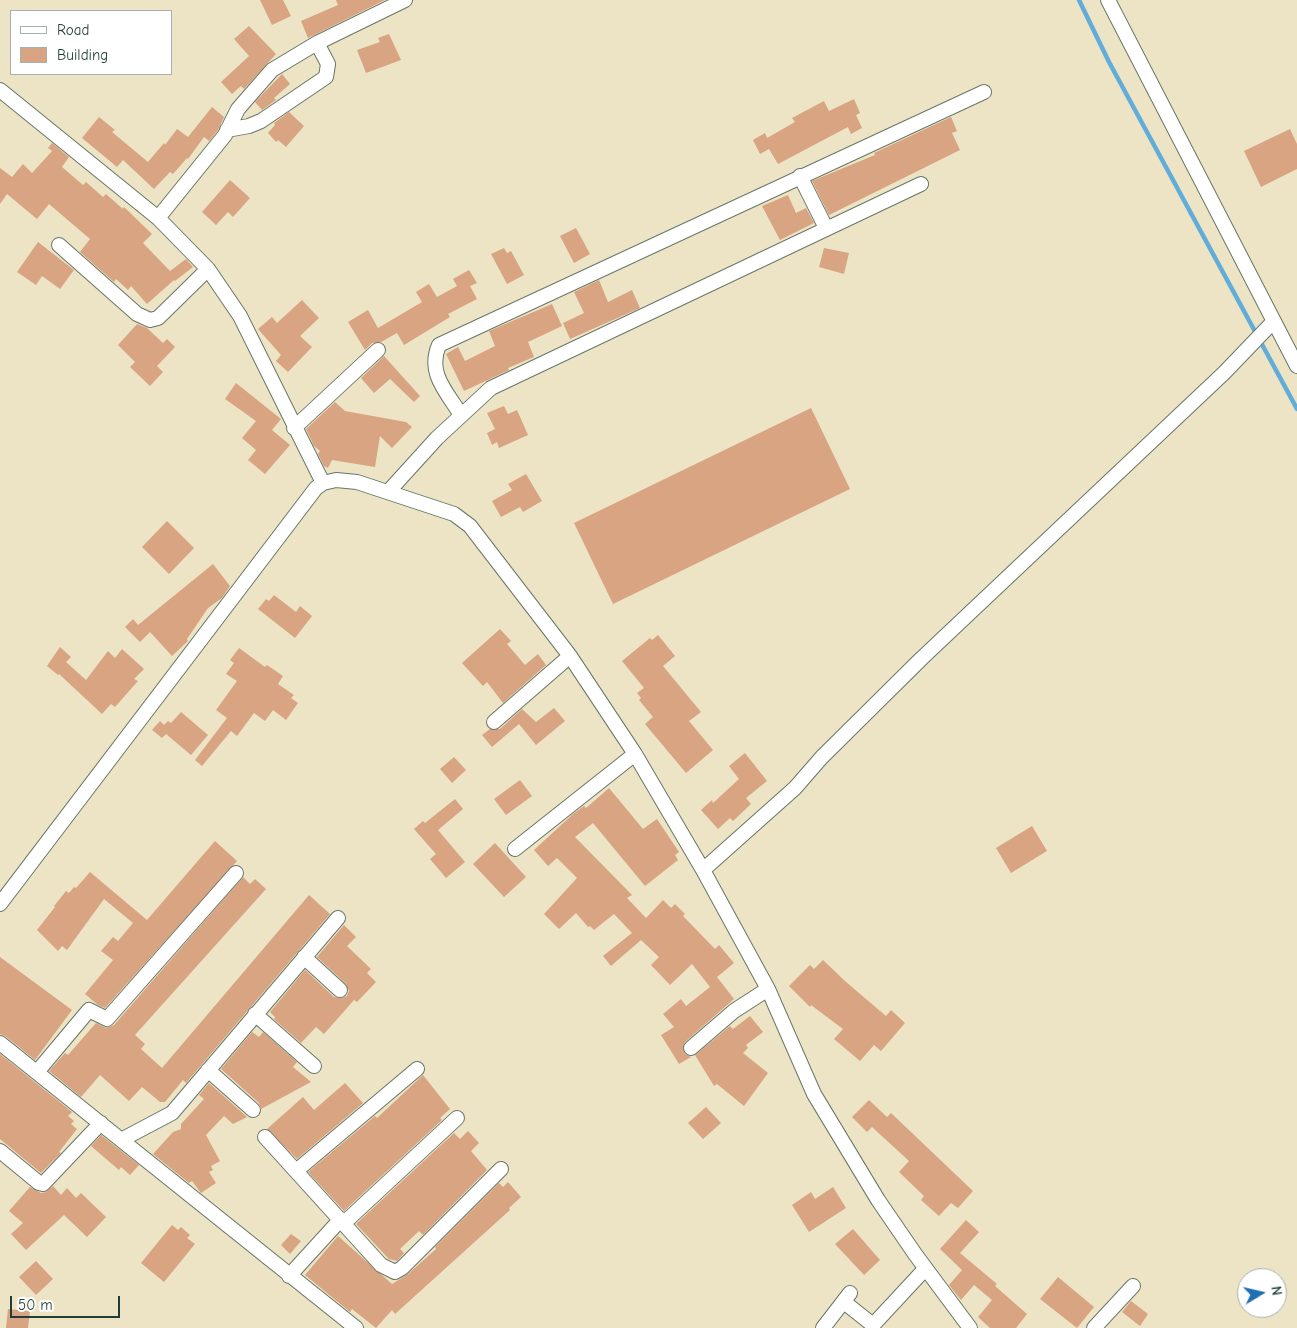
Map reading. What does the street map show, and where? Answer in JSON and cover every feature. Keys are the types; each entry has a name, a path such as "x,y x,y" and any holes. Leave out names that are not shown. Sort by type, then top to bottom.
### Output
{"street":[{"path":"158,218 227,130 238,109 272,70 317,43 405,0"},
{"path":"1108,0 1267,330 1297,366"},
{"path":"227,130 249,126 261,121 326,77 328,64 317,43"},
{"path":"0,90 158,218 208,269 240,316 323,483"},
{"path":"461,415 435,372 434,358 439,345 984,92"},
{"path":"800,176 826,228"},
{"path":"388,492 437,438 491,388 921,184"},
{"path":"59,245 137,314 150,320 158,318 208,269"},
{"path":"703,870 795,788 822,757 922,658 1267,330"},
{"path":"294,428 378,350"},
{"path":"0,904 316,488 323,483 336,480 357,482 454,514 470,526 570,656 635,754 703,870 768,989 814,1094 878,1200 925,1269 970,1328"},
{"path":"494,722 570,656"},
{"path":"515,849 635,754"},
{"path":"37,1072 89,1010 107,1019 236,873"},
{"path":"121,1140 172,1113 338,918"},
{"path":"304,957 340,990"},
{"path":"691,1048 734,1010 768,989"},
{"path":"255,1014 314,1066"},
{"path":"0,1043 356,1328"},
{"path":"296,1171 417,1069"},
{"path":"208,1070 253,1110"},
{"path":"289,1276 342,1221 457,1118"},
{"path":"0,1151 39,1184 43,1184 101,1123"},
{"path":"266,1137 381,1265 395,1272 402,1268 501,1169"},
{"path":"824,1328 847,1297 872,1327 925,1269"},
{"path":"1094,1328 1133,1286"}],"building":[{"path":"260,0 283,0 291,16 272,25"},
{"path":"336,0 385,0 308,38 301,21 338,5"},
{"path":"249,26 276,54 244,89 241,86 232,94 221,82 249,56 234,39"},
{"path":"389,34 401,60 366,73 357,50 380,42 378,38"},
{"path":"282,74 290,84 274,98 276,100 262,110 255,102"},
{"path":"854,99 860,113 856,115 862,128 851,134 848,127 778,164 769,149 760,154 753,140 765,133 767,138 795,122 792,118 824,101 829,111"},
{"path":"212,107 224,117 218,130 209,141 204,137 188,159 173,174 170,172 154,189 123,160 117,167 82,138 99,117 115,130 112,132 148,162 164,143 165,145 177,129 188,137"},
{"path":"289,112 304,126 286,147 278,140 276,142 268,133 275,125 274,123"},
{"path":"951,117 957,131 952,133 960,150 829,215 812,181 875,155 874,153"},
{"path":"1290,129 1297,144 1297,169 1261,187 1244,151"},
{"path":"52,143 69,157 62,167 83,185 86,182 103,197 106,194 123,209 124,207 152,234 143,243 170,271 186,259 193,267 174,280 147,304 131,286 128,290 116,279 114,282 80,252 90,239 49,204 37,219 7,194 0,204 0,168 12,177 23,164 32,173 52,151 48,148"},
{"path":"230,180 250,198 233,217 228,212 216,225 202,212"},
{"path":"788,195 796,213 806,208 814,223 780,240 762,206"},
{"path":"576,228 590,254 574,263 560,236"},
{"path":"38,242 74,270 60,289 42,276 36,285 17,272"},
{"path":"504,248 507,253 511,251 524,275 507,284 491,254"},
{"path":"824,248 849,253 844,274 819,267"},
{"path":"469,270 477,283 470,286 477,299 448,314 450,317 404,345 397,333 381,342 372,343 365,350 348,322 368,310 378,328 422,302 416,292 429,284 437,297 457,286 453,279"},
{"path":"599,280 608,302 632,290 640,308 570,339 563,323 584,313 574,292"},
{"path":"302,300 319,318 300,336 312,347 288,372 276,361 281,355 258,329 272,317 277,323"},
{"path":"552,304 562,326 528,342 534,357 464,391 446,354 458,347 465,361 495,346 489,331"},
{"path":"137,324 147,328 163,343 167,339 175,347 157,366 163,372 150,386 130,367 135,362 118,345"},
{"path":"384,356 420,396 414,402 390,379 374,393 361,378"},
{"path":"236,383 281,419 272,430 290,445 265,474 248,460 256,450 242,438 256,421 225,399"},
{"path":"335,402 345,411 406,422 412,427 392,448 380,436 375,467 332,460 328,468 324,466 318,454 320,451 314,446 306,429"},
{"path":"504,406 508,414 517,410 528,435 499,448 497,442 492,445 487,433 495,429 487,413"},
{"path":"811,408 850,489 613,604 574,523"},
{"path":"526,474 542,501 523,512 520,507 501,517 492,501 512,490 508,484"},
{"path":"167,521 194,548 169,574 142,547"},
{"path":"213,564 230,586 222,598 208,608 187,639 188,641 172,656 150,632 140,642 125,627 133,619 138,625"},
{"path":"274,595 296,612 300,606 312,616 295,638 258,609 266,599 269,601"},
{"path":"500,629 511,641 507,644 525,665 538,654 546,665 503,703 487,682 483,686 462,663"},
{"path":"658,635 675,656 663,666 701,712 689,721 713,750 686,773 645,724 653,717 639,700 641,698 637,693 644,688 622,661 650,638 652,640"},
{"path":"60,647 71,657 66,662 86,680 108,651 115,658 122,649 144,669 134,679 138,681 115,707 111,704 102,714 59,674 47,666"},
{"path":"239,648 265,667 267,665 283,676 278,684 294,695 291,698 298,703 286,720 273,710 265,721 254,713 237,736 231,731 202,766 195,760 227,718 216,710 237,681 226,674 234,663 230,660"},
{"path":"554,708 565,721 536,745 519,724 492,747 482,735 490,729 500,729 522,709 536,722"},
{"path":"181,712 208,735 191,755 166,734 162,738 152,730 160,721 164,725 168,721 171,723"},
{"path":"745,753 767,781 746,798 751,804 733,821 730,818 718,829 701,810 712,800 713,803 739,779 729,766"},
{"path":"454,757 466,770 452,783 440,769"},
{"path":"520,780 532,796 506,815 494,799"},
{"path":"609,788 643,829 657,819 679,852 675,855 678,860 645,886 593,823 575,837 632,895 627,898 646,918 663,900 671,908 675,904 685,914 683,916 715,949 719,945 734,963 717,977 734,999 685,1042 683,1050 685,1054 691,1057 679,1064 661,1035 674,1027 663,1014 681,999 686,1006 710,987 692,964 670,985 651,965 659,957 641,940 611,966 603,956 632,933 614,914 594,930 590,926 588,927 576,913 559,929 544,914 577,878 557,858 548,866 534,850 573,814 584,806 586,808"},
{"path":"455,799 463,809 438,830 465,862 446,878 430,859 436,854 414,829 423,821 425,823"},
{"path":"1032,826 1047,851 1011,873 996,848"},
{"path":"215,841 237,861 105,1008 98,1005 85,994 113,960 101,951 113,937 118,941 133,923 104,899 67,950 62,946 58,951 37,930 54,906 66,891 69,893 74,887 76,888 90,872 147,920"},
{"path":"495,843 526,877 504,897 473,864"},
{"path":"243,877 250,884 255,879 266,889 135,1035 145,1044 141,1049 162,1068 309,895 330,914 186,1083 183,1080 165,1102 160,1102 142,1087 129,1101 100,1075 81,1097 49,1071 65,1053 68,1055 96,1023 106,1028 114,1025"},
{"path":"344,925 356,937 347,946 371,969 367,973 376,982 357,1002 354,1000 324,1034 316,1027 301,1043 274,1019 275,1017 270,1012 305,970 334,997 342,998 347,996 349,991 346,984 317,957"},
{"path":"0,957 72,1010 35,1060 0,1034"},
{"path":"823,960 886,1016 891,1010 905,1023 881,1051 874,1045 860,1061 834,1039 843,1029 811,1005 810,1007 789,986 810,965 814,969"},
{"path":"750,1016 763,1032 746,1045 748,1048 743,1053 768,1073 744,1106 717,1084 714,1086 695,1055 730,1026 733,1029"},
{"path":"252,1032 259,1037 263,1032 297,1062 293,1067 311,1082 261,1109 259,1103 221,1069"},
{"path":"0,1054 72,1112 68,1116 74,1121 71,1124 77,1129 59,1152 61,1153 41,1173 0,1139"},
{"path":"423,1075 450,1109 440,1118 442,1120 344,1211 308,1172 375,1116 377,1118"},
{"path":"209,1083 247,1117 233,1124 224,1116 206,1135 220,1161 211,1166 213,1170 209,1172 216,1183 201,1193 192,1181 189,1183 153,1154 173,1132 181,1129 181,1124 204,1099 199,1095"},
{"path":"345,1083 363,1103 297,1159 267,1129 303,1097 314,1110"},
{"path":"869,1100 887,1117 891,1113 973,1191 958,1208 951,1203 939,1216 921,1200 924,1196 899,1172 909,1161 872,1127 867,1132 852,1117"},
{"path":"706,1107 721,1123 703,1139 688,1123"},
{"path":"468,1131 479,1143 471,1151 487,1170 423,1235 419,1231 400,1249 404,1253 397,1261 389,1259 356,1224 454,1133 460,1139"},
{"path":"101,1135 139,1165 130,1175 121,1167 119,1170 91,1146"},
{"path":"508,1182 521,1197 509,1208 510,1210 395,1314 392,1310 376,1328 352,1309 350,1312 305,1275 338,1236 392,1284 408,1274 436,1249 435,1247 499,1183 503,1187"},
{"path":"53,1186 61,1195 67,1188 76,1198 81,1193 106,1217 87,1237 64,1215 26,1250 11,1234 23,1223 9,1211 30,1187 41,1193 46,1192"},
{"path":"833,1187 846,1208 809,1232 792,1205 811,1192 815,1199"},
{"path":"966,1220 979,1232 960,1253 997,1284 995,1286 1027,1314 1016,1328 990,1328 978,1317 992,1300 974,1285 961,1300 949,1285 962,1270 940,1249"},
{"path":"172,1225 178,1230 181,1227 190,1235 187,1238 195,1244 164,1282 141,1263"},
{"path":"853,1229 880,1260 864,1275 835,1244"},
{"path":"291,1234 301,1241 290,1254 281,1245"},
{"path":"36,1261 53,1279 36,1295 19,1277"},
{"path":"1058,1277 1094,1307 1077,1328 1040,1299"},
{"path":"1131,1301 1148,1314 1140,1326 1122,1312"},
{"path":"8,1309 30,1311 28,1328 6,1328"}],"waterway":[{"path":"1079,0 1109,62 1297,409"}]}
